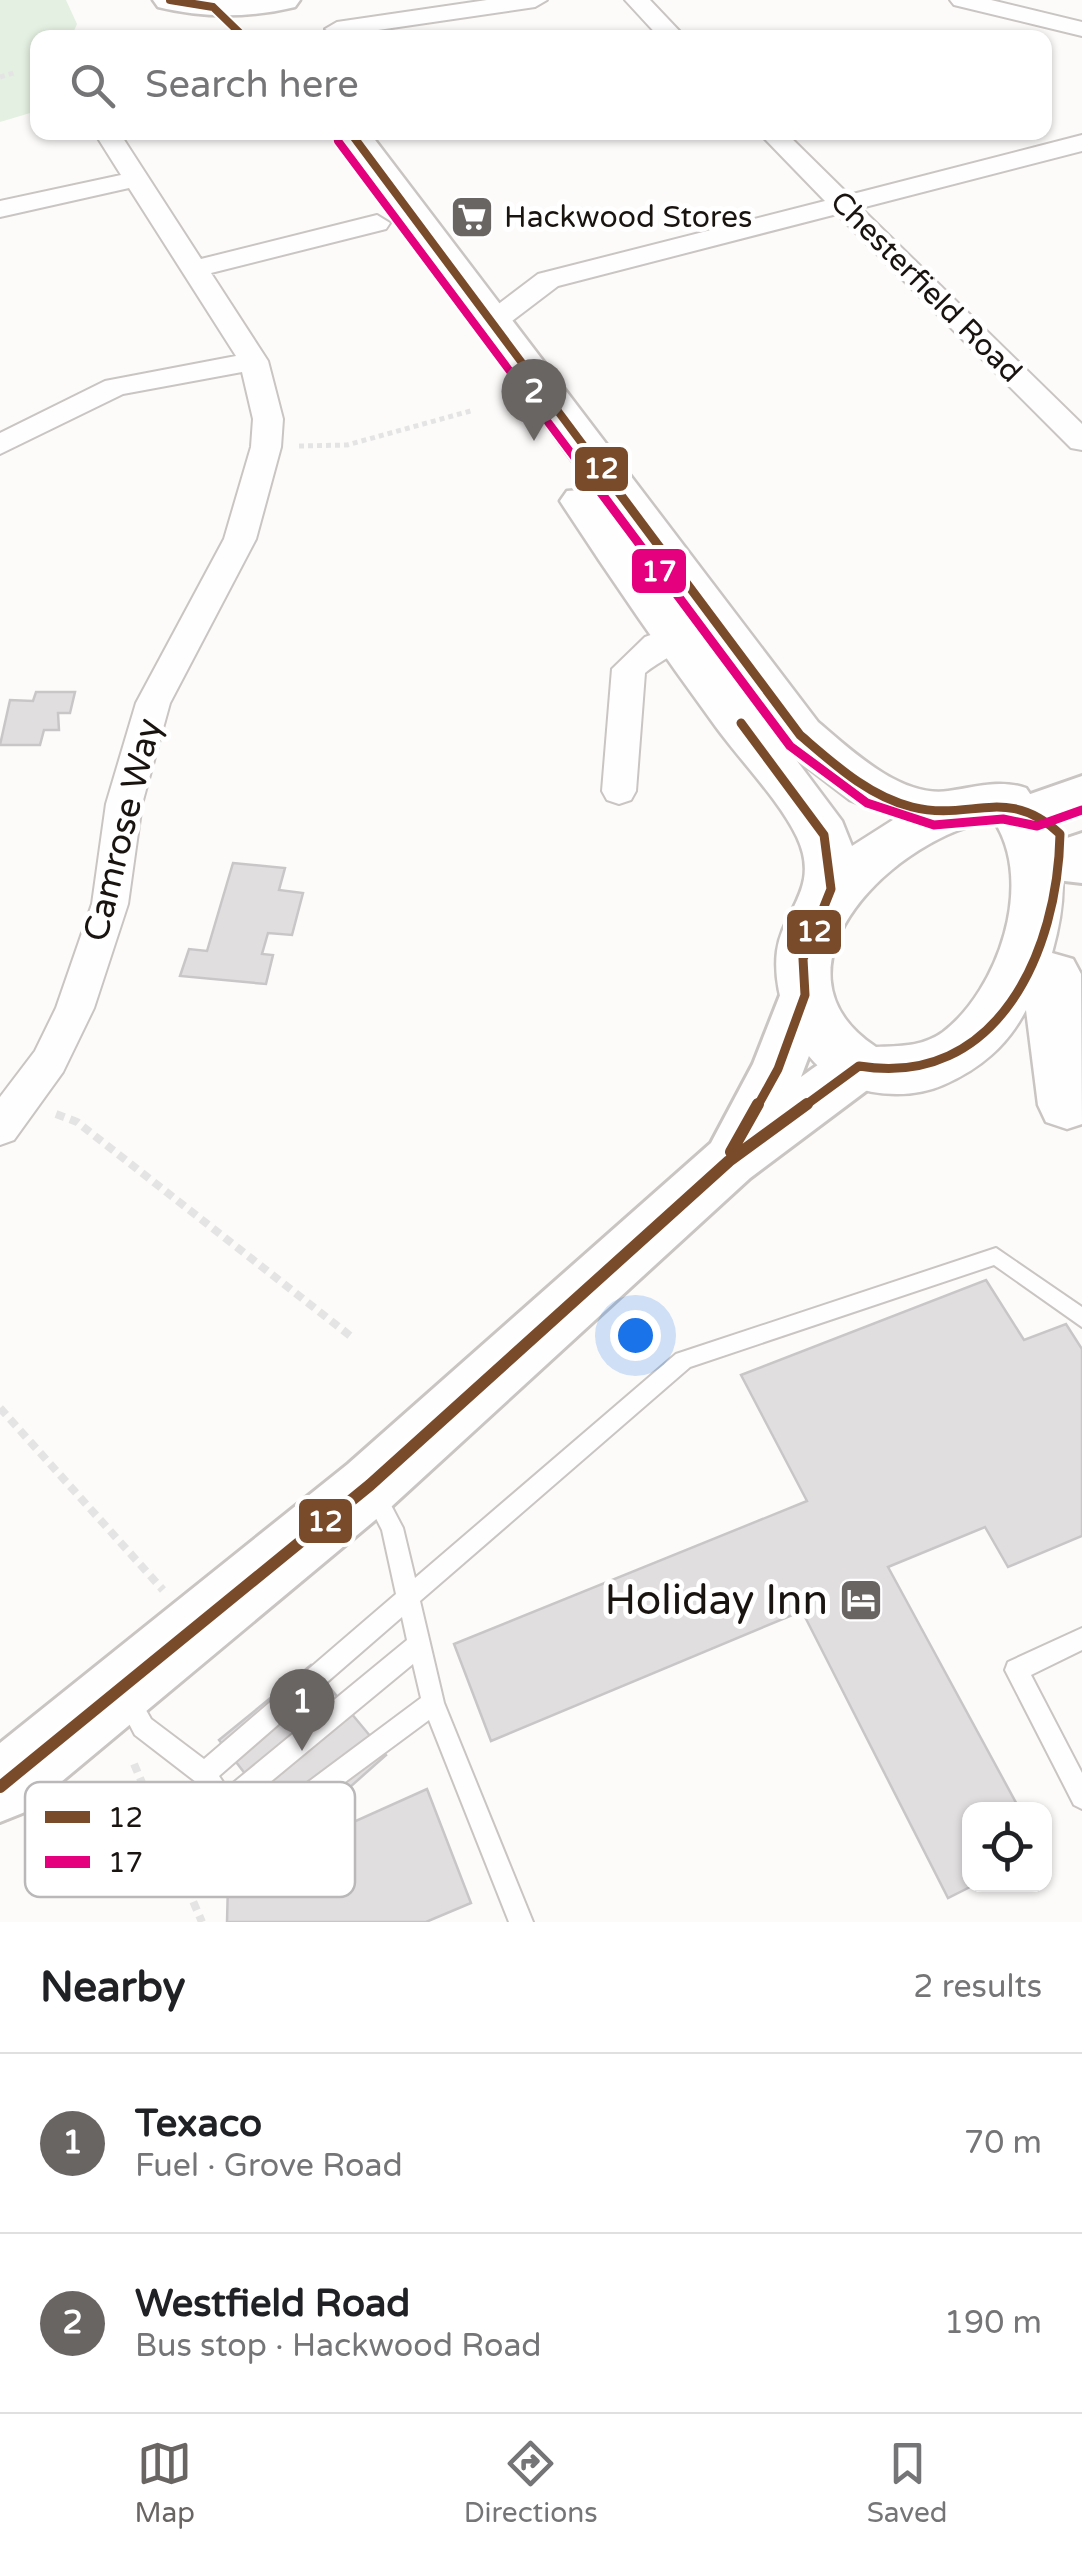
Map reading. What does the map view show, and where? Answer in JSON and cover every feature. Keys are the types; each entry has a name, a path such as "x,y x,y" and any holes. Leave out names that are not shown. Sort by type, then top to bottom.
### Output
{"main road":[{"path":"170,0 213,7 295,9"},
{"path":"213,7 237,30"},
{"path":"320,140 377,223 461,326 676,637 824,835 831,889 803,959 805,996 820,1027 859,1066 874,1070 924,1070 979,1044 1034,1004 1070,939 1080,896 1078,859 1060,834 1059,802 1008,800 962,806 950,812 870,858 831,889"},
{"path":"356,140 800,735 854,782 885,798 950,812"},
{"path":"1054,974 1054,1020 1075,1114"},
{"path":"979,1044 1075,1114"}],"street":[{"path":"338,29 534,0"},
{"path":"637,0 666,30"},
{"path":"962,0 1082,29"},
{"name":"Camrose Way","path":"0,1128 49,1061 74,1008 110,904 124,804 153,703 240,539 266,446 268,418 254,361 111,140"},
{"name":"Chesterfield Road","path":"778,140 1082,442"},
{"path":"494,321 512,309 526,290 548,280 1082,143"},
{"path":"0,209 137,179"},
{"path":"197,268 377,223"},
{"path":"0,445 115,387 254,361"},
{"path":"619,791 629,669 657,645 676,637"},
{"path":"724,1163 778,1069 805,996"},
{"path":"0,1787 370,1486 690,1199 724,1163 782,1116 859,1066"}],"lane":[{"path":"204,1774 682,1360 996,1256 1082,1318"},
{"path":"370,1486 392,1528 433,1703 521,1922"},
{"path":"1082,1639 1016,1670 1082,1797"},
{"path":"252,1782 419,1645"},
{"path":"121,1689 144,1726 209,1782"},
{"path":"328,1782 433,1703"}],"path":[{"path":"0,77 17,72"},
{"path":"266,446 347,445 474,410"},
{"path":"20,1100 77,1122 354,1338"},
{"path":"0,1408 171,1600"},
{"path":"124,1754 136,1766 143,1782"},
{"path":"191,1897 202,1922"}],"green space":[{"path":"0,0 66,0 77,24 74,30 30,30 30,113 0,122"}],"building":[{"path":"36,692 75,692 70,713 58,713 59,730 44,730 40,745 0,745 10,700 33,701"},
{"path":"233,863 285,868 279,890 303,893 292,935 268,933 262,954 273,955 266,984 180,976 189,949 207,951"},
{"path":"986,1280 1024,1340 1066,1324 1082,1349 1082,1536 1008,1567 985,1527 888,1567 1016,1802 962,1802 962,1891 948,1898 802,1611 491,1741 454,1644 807,1501 741,1375"},
{"path":"311,1665 386,1755 355,1783 251,1782 219,1740"},
{"path":"427,1789 471,1903 426,1922 227,1922 228,1897 355,1897 355,1821"}],"transit line":[{"name":"12","path":"170,0 213,7 237,30"},
{"name":"12","path":"0,1787 370,1485 729,1161 859,1066 905,1070 943,1058 975,1039 1003,1013 1025,982 1042,947 1053,910 1060,834 1043,818 1009,805 936,811 899,803 854,779 800,735 356,140"},
{"name":"17","path":"338,141 790,746 867,803 934,825 1003,819 1037,826 1082,810"},
{"name":"12","path":"731,1152 778,1069 805,995 803,959 831,889 824,835 741,723"}],"place":[{"name":"Hackwood Stores","path":"472,217"},
{"name":"Westfield Road","path":"534,441"},
{"name":"Holiday Inn","path":"861,1600"},
{"name":"Texaco","path":"302,1751"}]}
